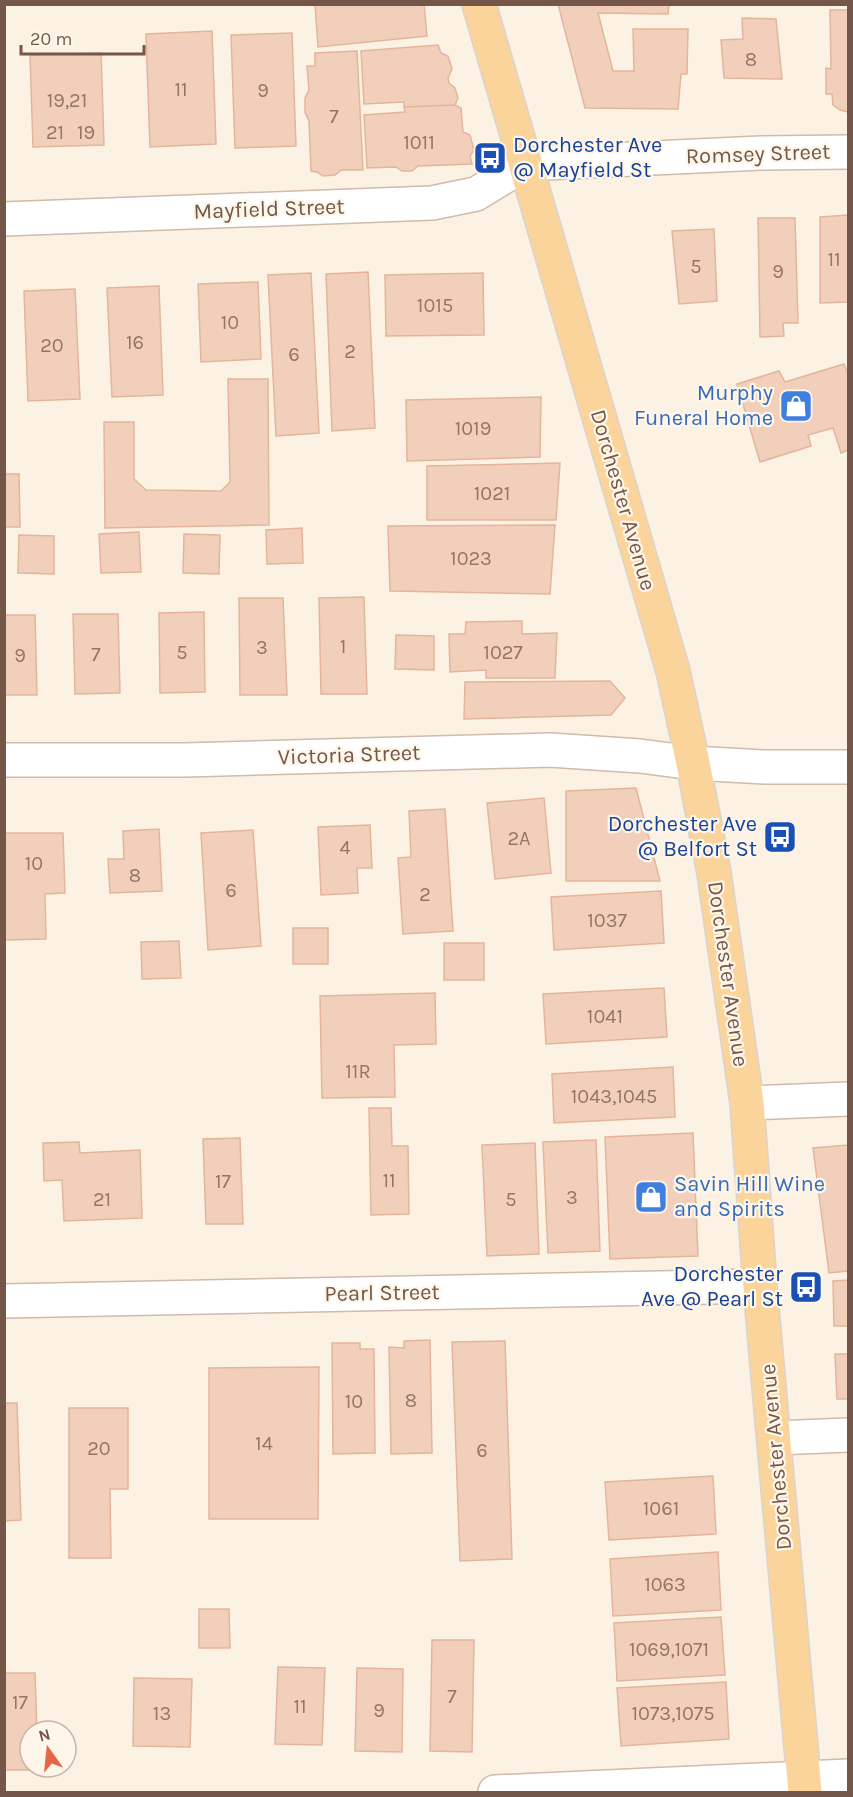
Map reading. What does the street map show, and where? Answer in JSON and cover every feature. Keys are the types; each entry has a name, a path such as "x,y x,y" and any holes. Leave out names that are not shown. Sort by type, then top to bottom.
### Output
{"main road":[{"name":"Dorchester Avenue","path":"479,4 673,671 714,873 747,1103 760,1286 805,1785"}],"street":[{"name":"Romsey Street","path":"525,164 760,153 849,152"},
{"name":"Mayfield Street","path":"4,219 432,203 476,194 525,164"},
{"name":"Victoria Street","path":"4,760 184,760 550,750 640,756 693,763 765,767 849,767"},
{"path":"747,1103 849,1099"},
{"name":"Pearl Street","path":"4,1301 760,1286"},
{"path":"775,1438 849,1435"},
{"path":"495,1792 805,1785 849,1776"}],"building":[{"path":"315,4 424,4 427,36 318,47"},
{"path":"558,4 669,4 668,14 598,13 613,71 634,71 633,29 688,29 687,74 681,74 678,109 585,108"},
{"path":"830,10 848,10 848,112 833,105 832,94 826,94 826,68 831,69"},
{"path":"742,18 776,19 782,79 724,78 721,40 743,39"},
{"path":"212,31 216,144 150,147 146,34"},
{"path":"292,33 296,146 235,148 231,35"},
{"path":"438,45 441,53 448,56 452,69 448,78 458,98 455,105 404,107 404,102 364,104 361,51"},
{"path":"357,51 363,170 341,170 335,175 323,176 311,171 309,121 305,112 305,98 309,90 307,66 315,66 315,53"},
{"path":"101,53 104,145 33,147 30,55"},
{"path":"455,105 461,108 463,132 470,135 474,150 470,156 472,164 418,166 412,171 402,171 396,167 367,168 364,115 405,112 404,107"},
{"path":"848,215 848,302 820,303 820,217"},
{"path":"758,218 795,218 798,323 783,323 784,336 760,337"},
{"path":"714,229 717,301 679,304 672,231"},
{"path":"368,272 375,428 332,431 326,274"},
{"path":"311,273 319,433 276,436 268,275"},
{"path":"483,273 484,335 386,336 385,275"},
{"path":"258,282 261,359 201,362 198,284"},
{"path":"159,286 163,395 112,397 107,288"},
{"path":"75,289 80,399 28,401 24,291"},
{"name":"Murphy Funeral Home","path":"844,364 848,374 848,450 841,453 833,428 808,435 811,446 760,462 737,384 779,371 785,382"},
{"path":"228,379 268,379 269,525 105,528 104,422 134,422 134,479 146,490 221,491 230,482"},
{"path":"541,397 540,457 407,461 406,400"},
{"path":"560,463 556,520 427,520 427,466"},
{"path":"4,474 19,474 20,527 4,527"},
{"path":"555,525 550,594 390,591 388,526"},
{"path":"302,528 303,563 267,564 266,530"},
{"path":"139,532 141,572 101,573 99,534"},
{"path":"184,534 220,535 219,574 183,573"},
{"path":"19,535 54,536 54,574 18,573"},
{"path":"364,597 367,694 321,694 319,598"},
{"path":"239,598 283,598 287,695 240,695"},
{"path":"204,612 205,692 160,693 159,613"},
{"path":"73,614 118,614 120,693 75,694"},
{"path":"4,615 35,615 37,695 4,695"},
{"path":"522,621 522,634 557,633 555,678 486,678 486,670 450,672 449,634 465,634 466,622"},
{"path":"396,635 434,636 434,670 395,669"},
{"path":"610,681 625,698 611,715 464,719 465,682"},
{"path":"636,788 660,881 566,881 566,791"},
{"path":"544,798 551,873 495,879 487,803"},
{"path":"445,809 453,931 403,934 398,858 411,857 409,811"},
{"path":"370,825 372,868 357,868 358,893 321,895 318,827"},
{"path":"159,829 162,891 110,893 108,859 124,859 123,831"},
{"path":"253,830 261,946 208,950 201,833"},
{"path":"4,833 63,833 65,893 45,894 46,939 5,940"},
{"path":"661,891 664,943 554,950 551,897"},
{"path":"293,928 328,928 328,964 293,964"},
{"path":"179,941 181,978 142,979 141,942"},
{"path":"444,943 484,943 484,980 444,980"},
{"path":"664,988 667,1037 546,1044 543,994"},
{"path":"435,993 436,1044 394,1045 395,1097 322,1098 320,996"},
{"path":"673,1067 675,1117 554,1123 552,1074"},
{"path":"369,1108 391,1108 392,1146 408,1146 409,1214 371,1215"},
{"name":"Savin Hill Wine and Spirits","path":"693,1133 698,1256 610,1259 605,1137"},
{"path":"240,1138 243,1224 206,1224 203,1139"},
{"path":"596,1140 600,1251 548,1253 543,1142"},
{"path":"79,1142 80,1153 140,1150 142,1218 64,1221 62,1180 44,1181 43,1143"},
{"path":"535,1143 539,1254 487,1256 482,1145"},
{"path":"848,1145 848,1271 829,1273 813,1148"},
{"path":"848,1280 848,1326 834,1326 833,1281"},
{"path":"430,1340 432,1453 391,1454 389,1347 404,1348 404,1341"},
{"path":"505,1341 512,1559 460,1561 452,1342"},
{"path":"332,1343 360,1343 360,1349 374,1349 375,1453 333,1454"},
{"path":"835,1354 848,1354 848,1399 837,1399"},
{"path":"319,1367 318,1519 209,1519 209,1368"},
{"path":"4,1403 17,1403 21,1520 4,1521"},
{"path":"69,1408 128,1408 128,1489 110,1489 111,1558 69,1558"},
{"path":"713,1476 716,1534 609,1540 605,1482"},
{"path":"718,1552 721,1610 613,1616 610,1559"},
{"path":"199,1609 229,1609 230,1648 199,1648"},
{"path":"721,1617 725,1675 617,1681 614,1623"},
{"path":"432,1640 474,1640 472,1752 430,1751"},
{"path":"278,1667 325,1668 322,1745 275,1744"},
{"path":"357,1668 403,1669 402,1752 355,1751"},
{"path":"4,1673 35,1673 37,1719 18,1719 18,1770 4,1770"},
{"path":"134,1678 192,1679 190,1747 133,1746"},
{"path":"726,1682 729,1739 621,1746 617,1688"}],"place":[{"name":"Dorchester Ave @ Mayfield St","path":"490,158"},
{"name":"Murphy Funeral Home","path":"796,406"},
{"name":"Dorchester Ave @ Belfort St","path":"780,837"},
{"name":"Savin Hill Wine and Spirits","path":"651,1197"},
{"name":"Dorchester Ave @ Pearl St","path":"806,1287"}]}
